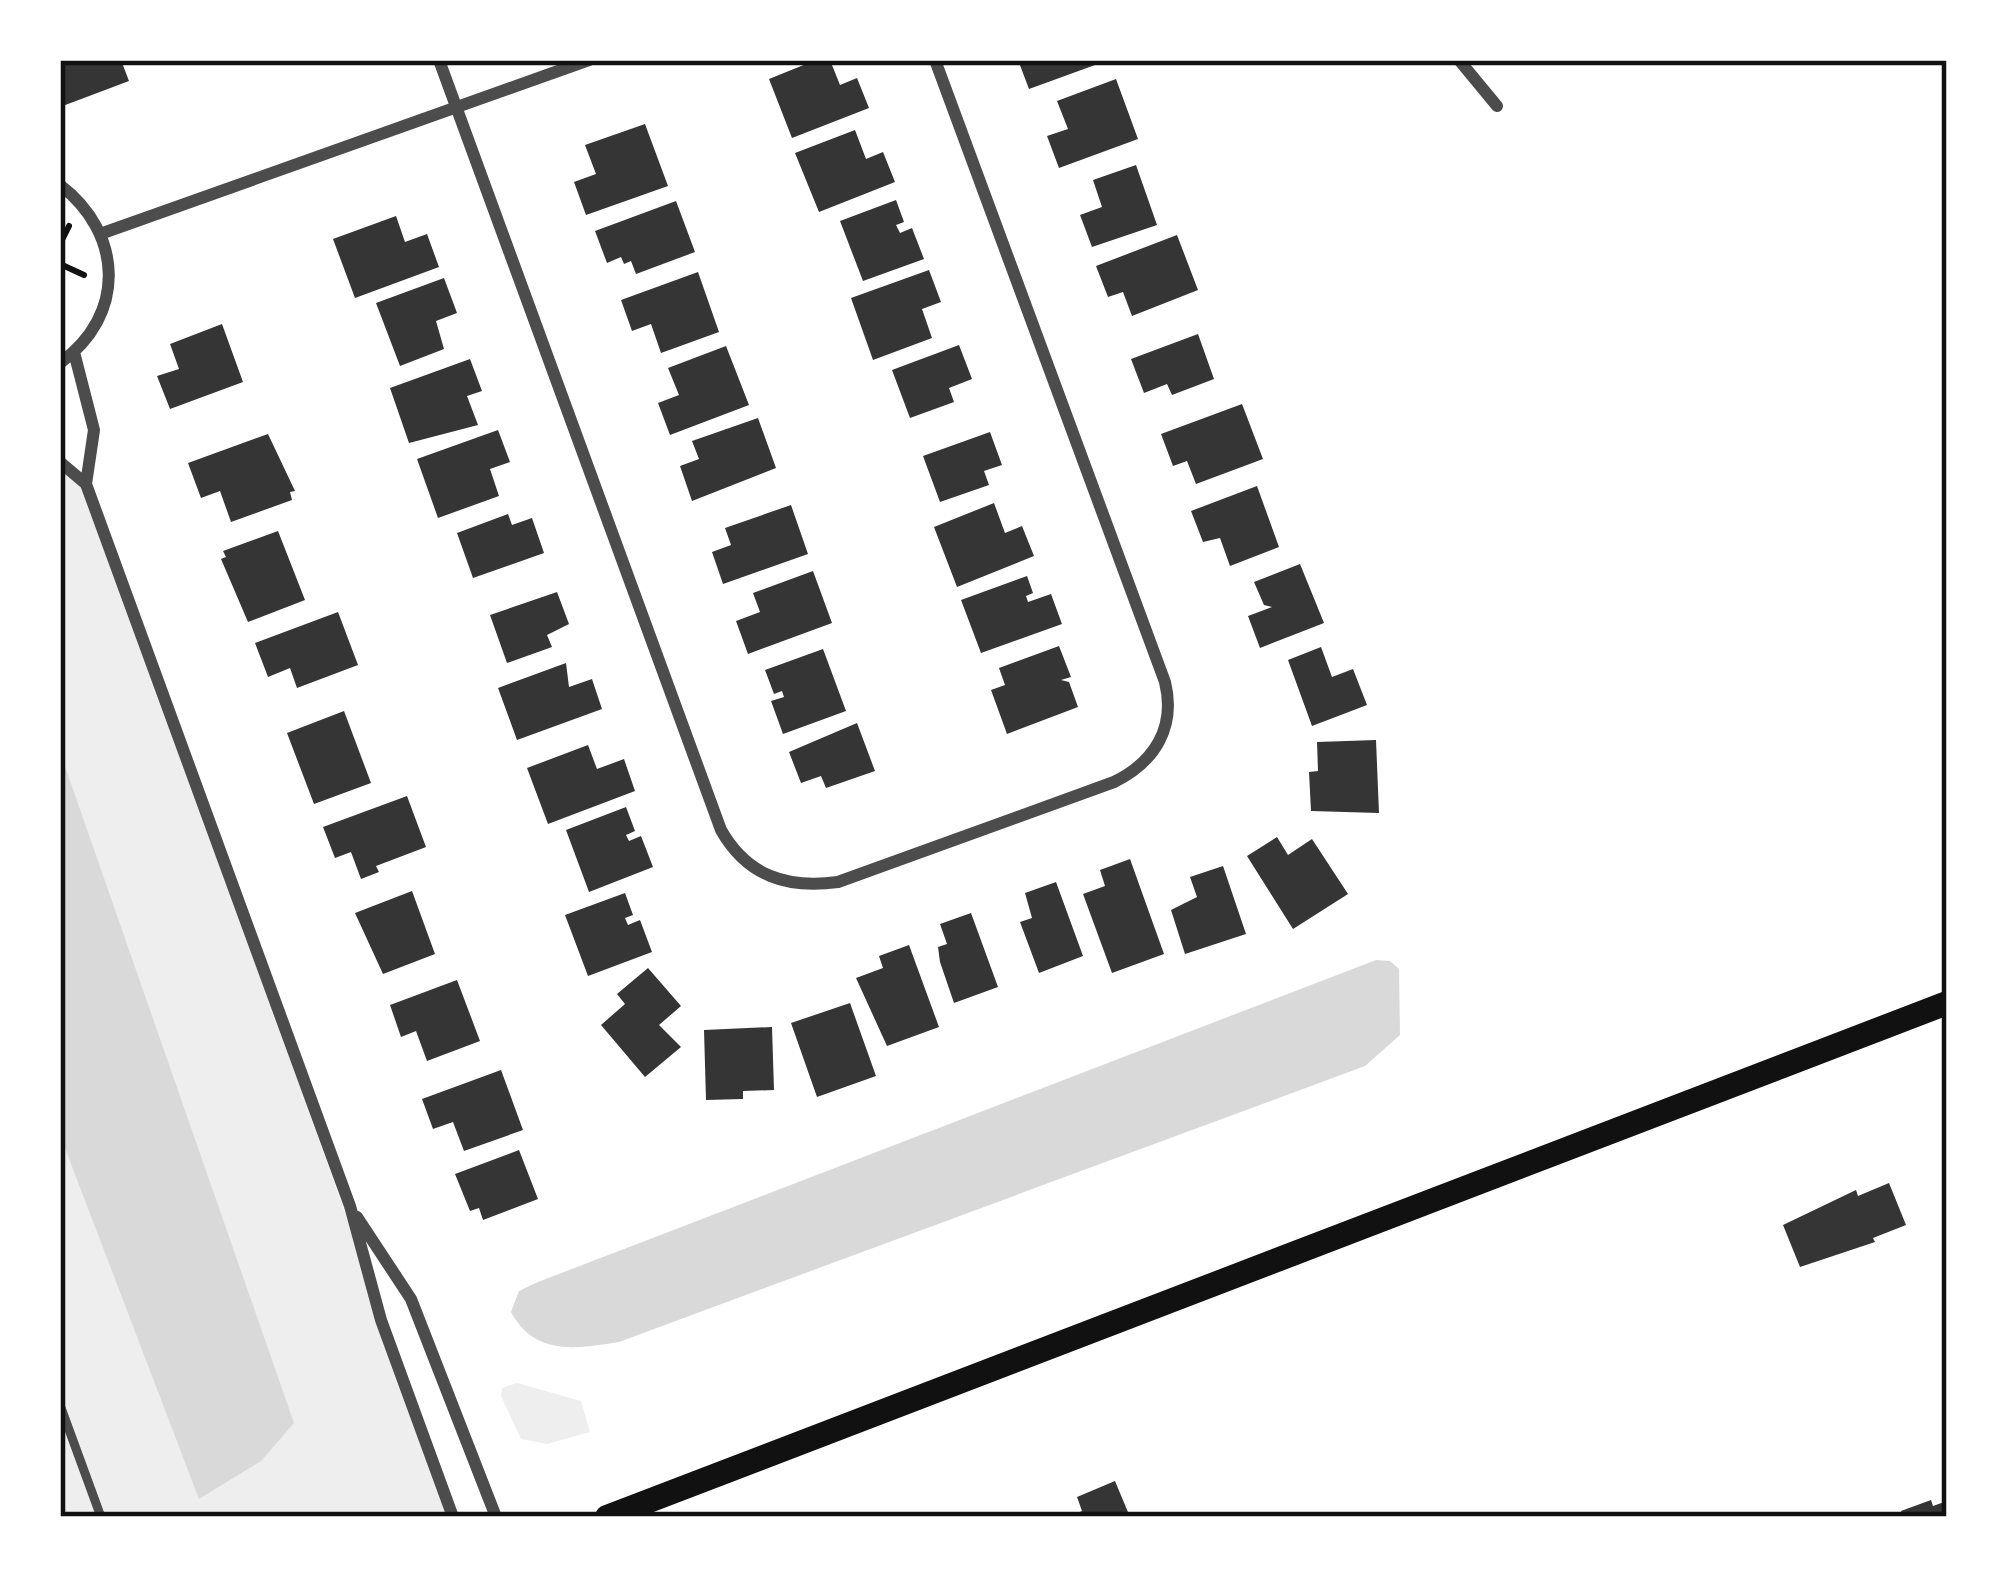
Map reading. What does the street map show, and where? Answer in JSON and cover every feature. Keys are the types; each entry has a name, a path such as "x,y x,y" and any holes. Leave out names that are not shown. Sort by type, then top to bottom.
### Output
{"main road":[{"path":"607,1517 1947,1003"}],"street":[{"path":"439,60 721,830 738,856 776,880 801,885 838,881 1114,782 1144,765 1168,718 1165,682 935,60"},
{"path":"103,233 589,60"},
{"path":"1460,60 1496,106"},
{"path":"60,185 81,201 103,233 110,286 104,312 74,352 60,362"},
{"path":"74,352 94,430 86,484 350,1206 381,1320 453,1517"},
{"path":"60,462 86,484"},
{"path":"350,1206 411,1299 496,1517"}],"lane":[{"path":"60,1405 101,1517"}],"shaded area":[{"path":"60,462 86,484 453,1517 60,1517"},
{"path":"60,752 294,1423 261,1461 199,1499 60,1135"},
{"path":"1376,960 1390,961 1399,969 1400,1035 1365,1066 619,1342 572,1347 544,1343 511,1312 519,1291 538,1282"},
{"path":"517,1383 581,1401 590,1432 547,1444 521,1439 501,1396 502,1388"}],"building":[{"path":"60,60 121,60 129,81 60,107"},
{"path":"816,60 830,60 840,85 857,78 869,108 792,138 769,79"},
{"path":"1018,60 1093,60 1095,65 1029,89"},
{"path":"1116,79 1138,139 1059,168 1047,136 1068,129 1057,101"},
{"path":"645,124 668,186 586,215 574,182 596,174 585,145"},
{"path":"855,130 866,159 883,152 895,182 819,212 795,153"},
{"path":"1136,165 1157,225 1092,247 1080,215 1102,207 1093,180"},
{"path":"896,200 904,222 896,225 900,233 912,228 924,259 863,281 840,221"},
{"path":"676,201 695,252 636,274 631,261 624,264 621,257 607,263 595,231"},
{"path":"396,216 405,242 427,234 439,267 355,298 333,239"},
{"path":"1177,235 1198,290 1132,316 1123,292 1108,297 1096,266"},
{"path":"929,270 941,302 922,309 932,338 873,360 851,298"},
{"path":"698,272 719,332 661,353 651,324 632,331 621,300"},
{"path":"444,278 457,313 436,321 444,349 400,366 376,303"},
{"path":"222,324 243,382 170,409 157,376 179,369 170,344"},
{"path":"1198,334 1214,379 1172,395 1167,384 1144,393 1131,359"},
{"path":"959,345 972,379 949,388 954,402 910,418 892,370"},
{"path":"726,346 749,405 670,435 658,403 679,395 668,368"},
{"path":"470,359 482,391 467,396 478,425 409,443 390,388"},
{"path":"1242,404 1263,459 1196,484 1187,461 1173,466 1161,434"},
{"path":"758,418 776,468 692,501 680,466 699,459 692,441"},
{"path":"498,430 510,462 490,469 499,496 438,518 417,459"},
{"path":"990,432 1002,465 984,471 989,485 940,502 923,456"},
{"path":"268,434 295,491 290,492 292,500 231,522 220,491 201,498 188,463"},
{"path":"1257,486 1279,547 1230,566 1220,538 1203,542 1191,511"},
{"path":"994,503 1005,533 1022,526 1034,556 957,587 934,527"},
{"path":"791,505 808,554 723,584 712,552 731,545 725,528"},
{"path":"508,514 512,525 532,518 544,553 473,578 457,533"},
{"path":"278,531 305,600 248,622 221,559 226,557 223,551"},
{"path":"1300,564 1324,623 1260,648 1248,616 1272,607 1264,605 1254,582"},
{"path":"813,571 832,623 748,654 736,621 760,612 753,593"},
{"path":"1027,576 1033,593 1026,596 1028,602 1051,594 1062,624 981,653 961,600"},
{"path":"557,592 569,624 547,635 552,647 507,663 490,615"},
{"path":"338,612 358,665 297,688 290,668 268,677 255,643"},
{"path":"1059,646 1071,677 1061,680 1069,682 1078,707 1007,734 991,690 1005,685 999,668"},
{"path":"1321,647 1332,677 1353,669 1367,705 1312,726 1288,660"},
{"path":"823,649 846,711 783,734 771,701 784,697 782,691 774,694 765,670"},
{"path":"566,663 569,687 592,679 602,709 517,740 498,688"},
{"path":"344,711 371,783 314,804 287,733"},
{"path":"857,723 875,771 826,788 821,776 801,783 789,752"},
{"path":"1376,740 1379,813 1311,811 1309,772 1318,771 1317,742"},
{"path":"588,745 597,769 624,759 635,791 548,824 527,768"},
{"path":"407,796 426,847 376,866 379,872 361,879 351,852 335,858 323,827"},
{"path":"626,807 635,831 626,835 629,841 641,836 653,867 589,892 566,830"},
{"path":"1277,837 1288,855 1312,839 1348,894 1293,929 1247,856"},
{"path":"1130,859 1164,954 1112,973 1083,894 1105,886 1100,870"},
{"path":"1223,866 1246,934 1185,954 1171,910 1197,897 1190,877"},
{"path":"1056,882 1083,956 1039,973 1020,922 1032,918 1025,893"},
{"path":"412,891 435,954 383,974 355,913"},
{"path":"625,893 633,915 625,918 628,925 640,920 652,952 588,976 565,915"},
{"path":"971,913 998,987 954,1003 940,962 938,947 947,944 940,924"},
{"path":"909,945 939,1027 887,1046 856,978 883,968 879,956"},
{"path":"648,968 681,1006 659,1025 681,1047 645,1077 601,1025 625,1004 617,994"},
{"path":"457,980 480,1041 427,1061 416,1031 401,1037 390,1005"},
{"path":"850,1003 876,1076 817,1097 791,1023"},
{"path":"772,1027 774,1090 743,1091 743,1099 706,1100 704,1030"},
{"path":"501,1070 523,1130 464,1151 453,1122 433,1129 422,1099"},
{"path":"519,1150 538,1199 483,1220 479,1208 470,1211 455,1174"},
{"path":"1889,1183 1906,1225 1873,1238 1875,1242 1800,1267 1783,1225 1856,1190 1858,1196"},
{"path":"1115,1481 1130,1517 1069,1517 1082,1511 1077,1497"},
{"path":"1931,1500 1933,1506 1947,1501 1947,1517 1903,1517 1901,1511"}]}
